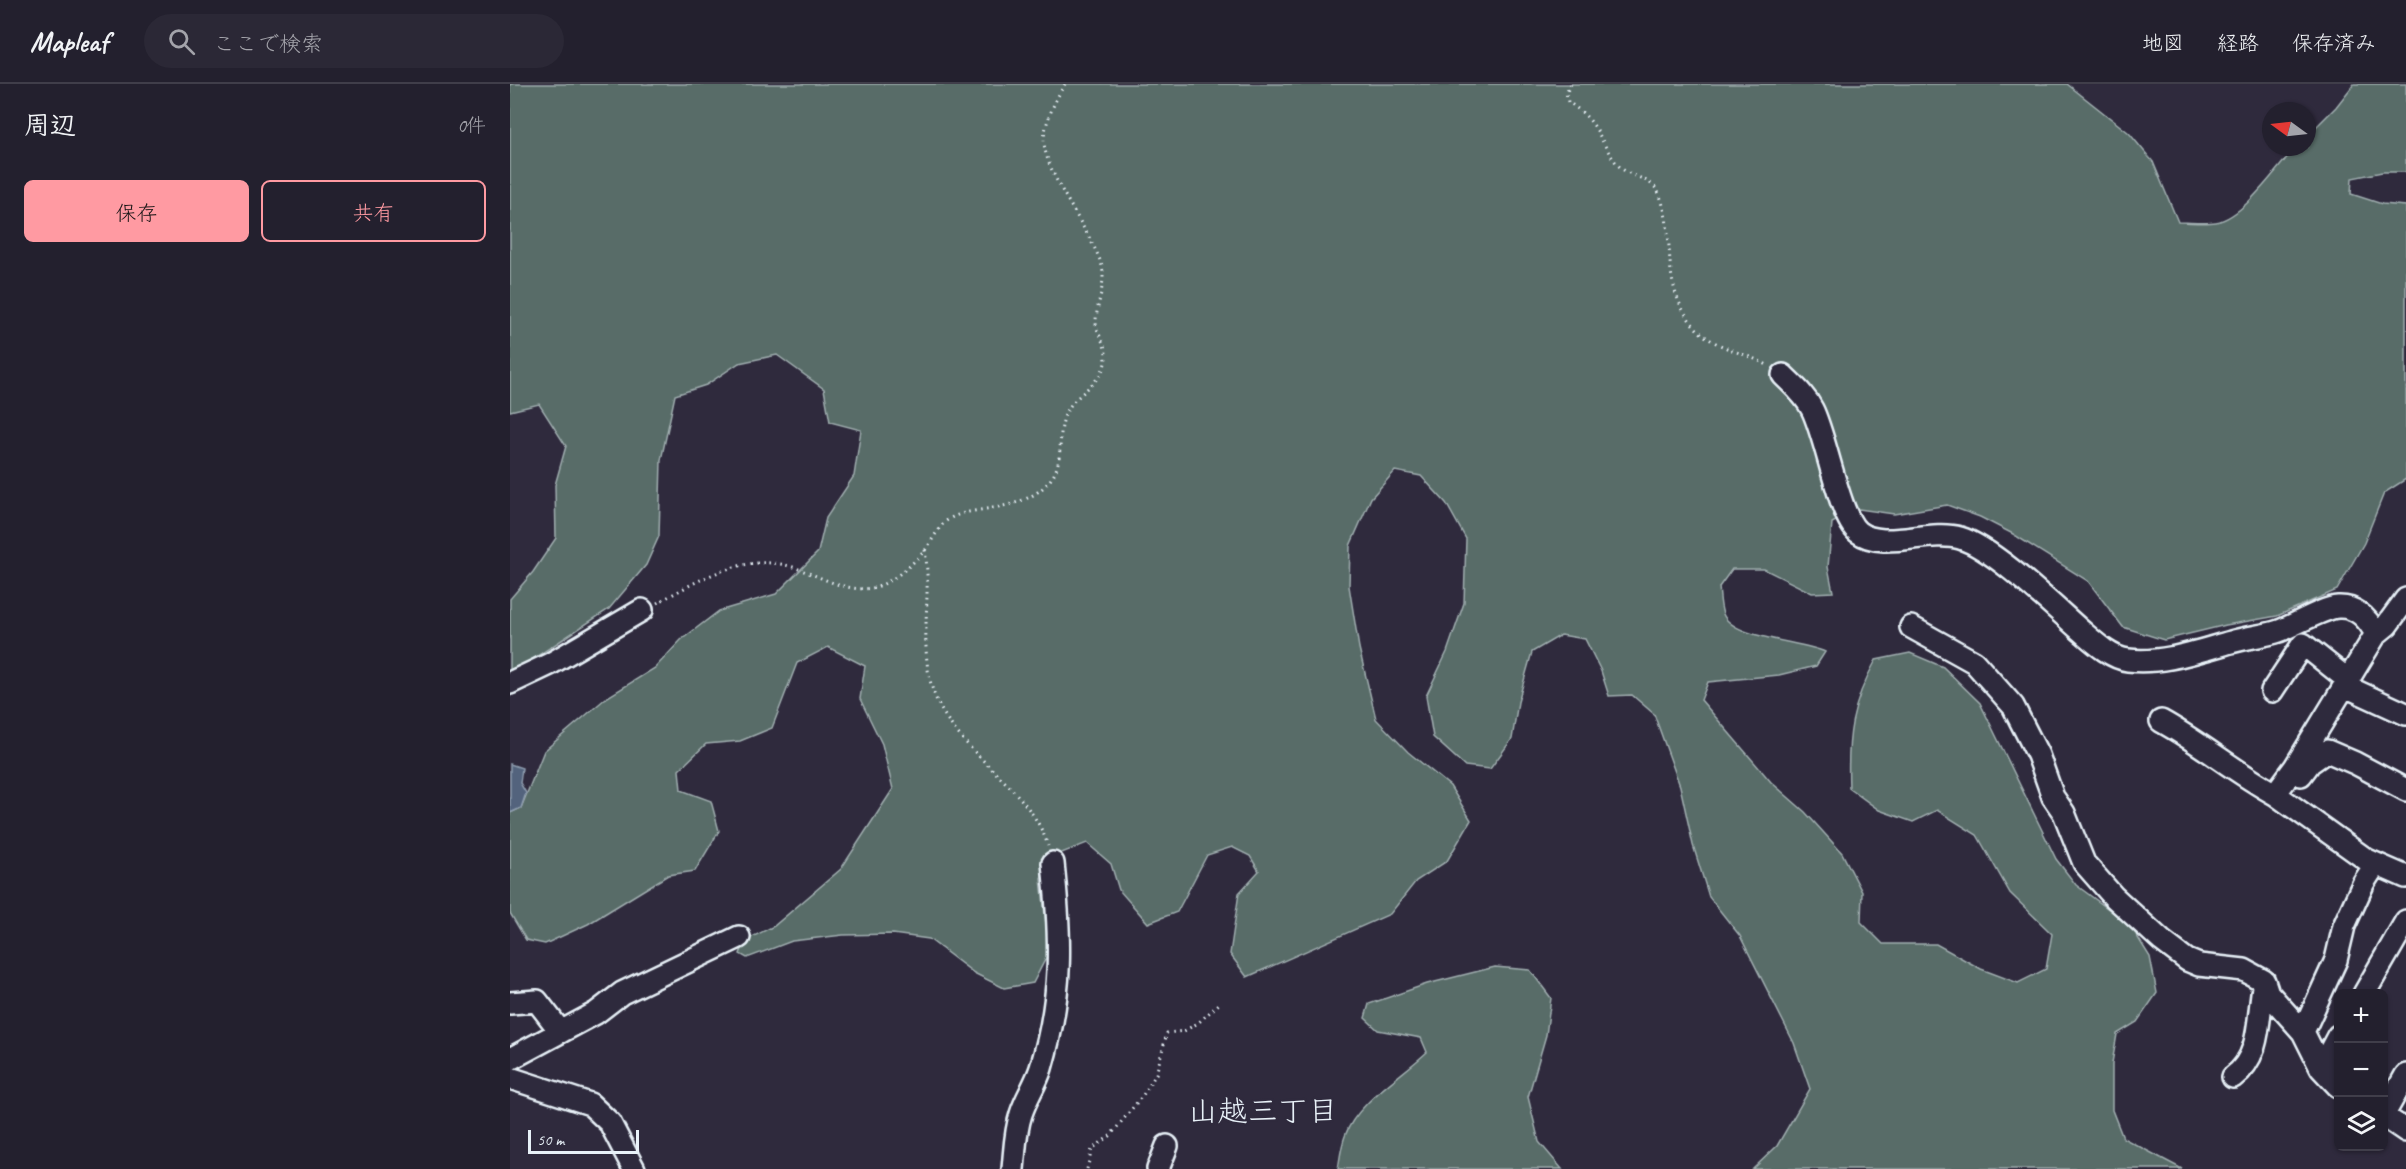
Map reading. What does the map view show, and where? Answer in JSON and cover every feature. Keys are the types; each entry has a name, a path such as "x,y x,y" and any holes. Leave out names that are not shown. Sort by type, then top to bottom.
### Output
{"street":[{"path":"1783,375 1804,395 1812,410 1825,442 1846,514 1857,531 1872,539 1940,534 1962,538 1977,546 2023,580 2091,639 2116,656 2127,660 2148,660 2209,650 2277,632 2337,607 2355,610 2368,619 2376,634"},
{"path":"2278,796 2376,634 2388,625 2406,599"},
{"path":"510,683 550,664 642,610"},
{"path":"1911,627 1974,662 2013,706 2038,755 2053,797 2064,813 2084,863 2112,896 2187,960 2199,965 2244,970 2264,981 2268,993 2303,1032 2321,1068 2334,1082"},
{"path":"2272,690 2303,644 2346,683 2406,714"},
{"path":"2161,721 2196,741 2278,796 2375,865 2406,877"},
{"path":"2278,796 2310,763 2326,751 2355,763 2406,790"},
{"path":"1013,1169 1016,1134 1022,1112 1041,1068 1058,992 1060,935 1053,863"},
{"path":"2303,1032 2336,960 2344,926 2364,882 2375,865"},
{"path":"2366,989 2406,921"},
{"path":"512,1054 596,1013 622,993 739,937"},
{"path":"2234,1077 2246,1068 2251,1057 2261,1018 2264,981"},
{"path":"510,1003 537,1001 561,1032"},
{"path":"2321,1068 2334,1043"},
{"path":"2388,1108 2406,1075"},
{"path":"510,1078 590,1104 610,1123 634,1169"},
{"path":"2388,1118 2406,1131"},
{"path":"1158,1169 1167,1146"}],"path":[{"path":"642,610 713,573 757,562 792,567 820,579 861,590 877,587 904,569 925,550 945,521 957,516 1012,506 1042,488 1053,477 1061,446 1059,431 1068,409 1093,385 1106,355 1096,323 1103,269 1094,246 1062,189 1045,150 1044,137 1058,96 1065,84"},
{"path":"1570,84 1566,93 1568,102 1586,113 1594,123 1619,166 1655,186 1660,195 1666,215 1675,298 1692,324 1714,344 1752,356 1783,375"},
{"path":"925,550 928,575 925,641 930,681 941,709 967,746 1012,790 1042,826 1053,863"},
{"path":"1087,1169 1092,1149 1110,1136 1156,1074 1167,1033 1184,1030 1198,1023 1220,1003"}],"green space":[{"path":"510,84 2067,84 2129,133 2153,162 2178,222 2202,223 2216,222 2238,211 2288,156 2316,156 2316,127 2354,84 2406,84 2406,172 2382,172 2352,178 2351,194 2382,204 2406,206 2406,479 2384,493 2364,543 2337,590 2277,616 2164,640 2123,627 2088,581 2013,534 1980,517 1947,505 1894,514 1859,509 1832,523 1828,567 1833,592 1812,593 1764,569 1732,569 1719,587 1723,614 1729,622 1740,629 1825,652 1816,666 1779,675 1708,682 1701,700 1771,782 1805,812 1842,853 1862,892 1861,922 1883,944 1936,944 1981,969 2018,983 2046,969 2052,934 2010,893 1977,835 1937,810 1913,822 1879,810 1849,788 1852,721 1861,691 1876,660 1910,653 1943,667 1980,703 2056,859 2076,885 2130,925 2150,957 2157,993 2137,1022 2117,1034 2112,1063 2112,1110 2123,1138 2182,1169 1753,1169 1777,1146 1810,1089 1794,1043 1740,936 1709,897 1693,845 1680,786 1654,714 1632,695 1609,696 1601,671 1585,639 1561,635 1532,652 1518,702 1512,739 1490,769 1465,766 1433,737 1426,696 1447,652 1464,603 1466,539 1446,503 1421,476 1395,471 1371,498 1350,546 1349,586 1359,648 1376,719 1408,752 1450,786 1471,820 1447,861 1416,881 1390,914 1247,977 1230,954 1239,893 1259,871 1250,856 1232,847 1207,855 1177,912 1148,923 1119,890 1111,864 1087,843 1046,859 1041,879 1049,952 1033,983 1004,988 974,973 929,939 893,934 843,935 792,941 747,958 740,954 746,940 774,926 841,869 893,789 882,744 860,699 865,666 828,647 797,663 772,728 740,741 706,744 679,770 681,790 711,801 719,831 695,871 668,875 588,924 545,944 526,940 510,913 510,813 521,808 544,751 606,698 655,668 681,640 719,611 776,594 818,552 826,518 854,476 861,430 830,422 824,389 777,355 739,363 706,385 675,395 661,460 659,536 646,565 609,609 510,674 510,599 533,572 556,538 555,485 566,446 539,404 510,411"},
{"path":"1495,967 1530,970 1551,998 1546,1035 1528,1097 1539,1142 1562,1169 1338,1169 1345,1136 1359,1112 1427,1052 1421,1038 1378,1030 1365,1018 1369,1004 1427,984"}],"water":[{"path":"510,764 522,768 520,783 526,793 521,808 510,813"}],"district":[{"name":"山越三丁目","path":"1263,1111"}]}
